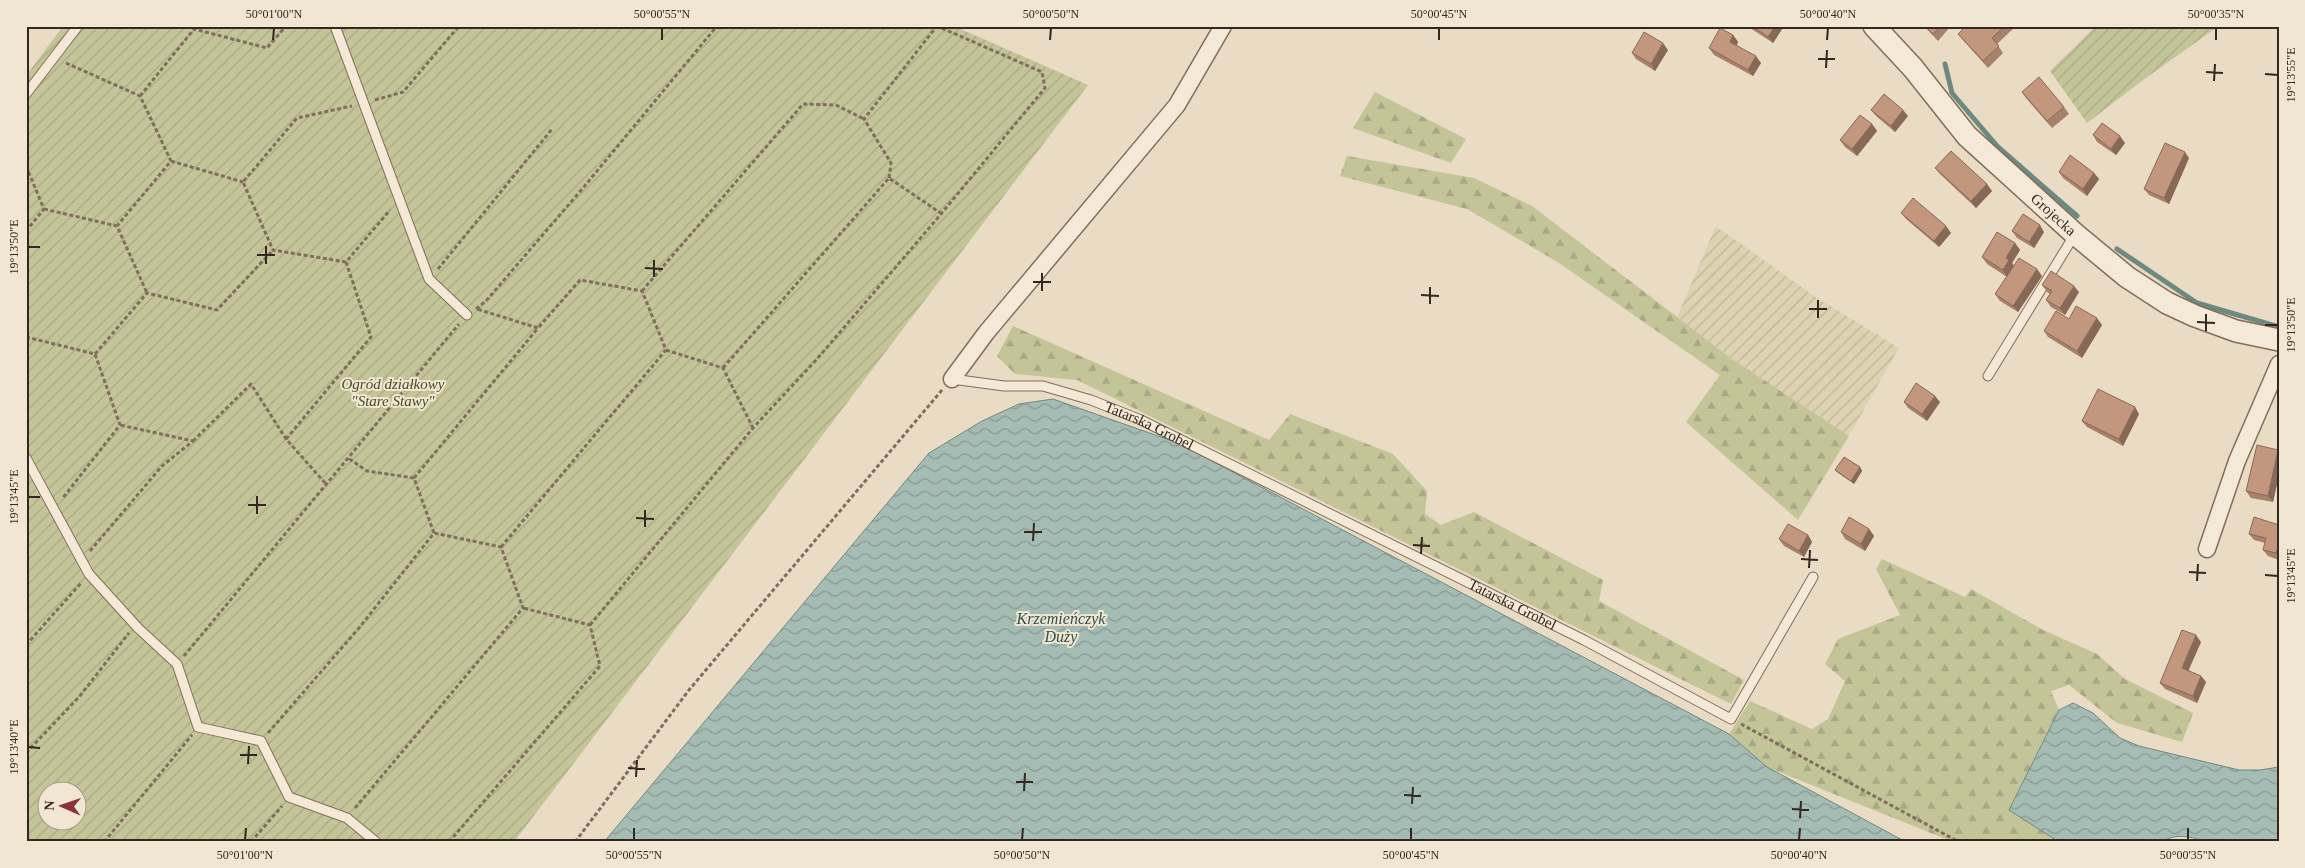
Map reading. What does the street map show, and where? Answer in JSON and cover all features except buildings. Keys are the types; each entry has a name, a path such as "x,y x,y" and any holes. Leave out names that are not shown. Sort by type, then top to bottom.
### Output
{"street":[{"path":"952,379 986,333 1177,105 1223,26"},
{"name":"Grojecka","path":"1874,26 1913,68 1967,136 2127,277 2167,303 2220,326 2279,340"},
{"path":"2207,549 2236,461 2279,364"}],"lane":[{"path":"26,94 78,26"},
{"path":"335,26 429,279 467,315"},
{"path":"1988,376 2076,234"},
{"name":"Tatarska Grobel","path":"952,379 1004,386 1043,386 1091,400 1141,420 1584,640 1731,719"},
{"path":"26,458 89,574 135,625 177,664 198,727 261,741 289,797 347,818 376,842"},
{"path":"1731,719 1813,577"}],"path":[{"path":"140,96 193,28 267,48 286,26"},
{"path":"243,182 297,118 403,92 459,26"},
{"path":"533,26 535,28 542,26"},
{"path":"177,664 467,315 486,301 583,188 717,26"},
{"path":"590,625 753,428 817,359 942,214 1045,88 1042,72 937,26 864,119"},
{"path":"54,58 140,96 171,161 243,182 273,250"},
{"path":"642,291 790,116 803,104 836,105 864,119 891,163 889,178 722,368"},
{"path":"429,279 552,129"},
{"path":"118,226 171,161"},
{"path":"26,166 44,210"},
{"path":"889,178 942,214"},
{"path":"346,262 399,199"},
{"path":"44,210 118,226"},
{"path":"26,231 44,210"},
{"path":"118,226 147,293"},
{"path":"273,250 346,262"},
{"path":"147,293 217,310 273,250"},
{"path":"286,438 371,337 346,262"},
{"path":"414,478 580,280 642,291"},
{"path":"642,291 666,350"},
{"path":"94,354 147,293"},
{"path":"476,308 538,328"},
{"path":"26,337 94,354"},
{"path":"666,350 722,368 753,428"},
{"path":"502,547 666,350"},
{"path":"94,354 120,425"},
{"path":"575,842 689,690 952,379"},
{"path":"82,561 162,466 193,441 251,384 286,438 326,484"},
{"path":"120,425 193,441"},
{"path":"54,509 120,425"},
{"path":"348,458 367,471 414,478"},
{"path":"414,478 434,533"},
{"path":"434,533 502,547"},
{"path":"261,741 359,628 434,533"},
{"path":"502,547 523,608"},
{"path":"27,643 89,574"},
{"path":"523,608 590,625"},
{"path":"347,818 523,608"},
{"path":"26,753 79,697 135,625"},
{"path":"448,842 600,666 590,625"},
{"path":"1731,719 1959,842"},
{"path":"104,842 198,727"},
{"path":"251,842 289,797"}],"shaded area":[{"path":"1716,226 1814,296 1899,348 1849,436 1732,359 1677,317"}],"green space":[{"name":"Ogród działkowy \"Stare Stawy\"","path":"63,26 954,26 1088,85 514,842 26,842 26,76"},
{"path":"2096,26 2219,26 2147,77 2087,123 2050,71"},
{"path":"1375,92 1466,139 1451,163 1353,128"},
{"path":"1347,156 1474,178 1532,206 1732,359 1849,436 1798,520 1686,422 1720,375 1556,261 1467,209 1340,176"},
{"path":"1013,326 1269,440 1290,414 1393,454 1427,491 1425,514 1441,525 1474,512 1603,580 1599,601 1744,680 1731,704 1077,380 1015,374 997,356"},
{"path":"1882,559 1965,597 1971,589 2041,629 2097,654 2125,679 2193,713 2182,742 2117,723 2069,685 2051,691 2059,710 2009,810 2059,842 1953,842 1767,767 1729,734 1750,701 1812,729 1828,719 1845,681 1825,664 1838,639 1900,615 1876,569"}],"water":[{"name":"Krzemieńczyk Duży","path":"1053,399 1178,443 1729,734 1767,767 1906,842 604,842 929,453 982,421 1019,404"},
{"path":"2073,703 2093,713 2120,738 2139,746 2239,770 2260,770 2279,767 2279,842 2219,843 2180,836 2162,842 2059,842 2009,810 2059,710"}],"waterway":[{"path":"1945,64 1952,93 1998,147 2077,216"},
{"path":"2117,249 2197,303 2279,327"}]}
